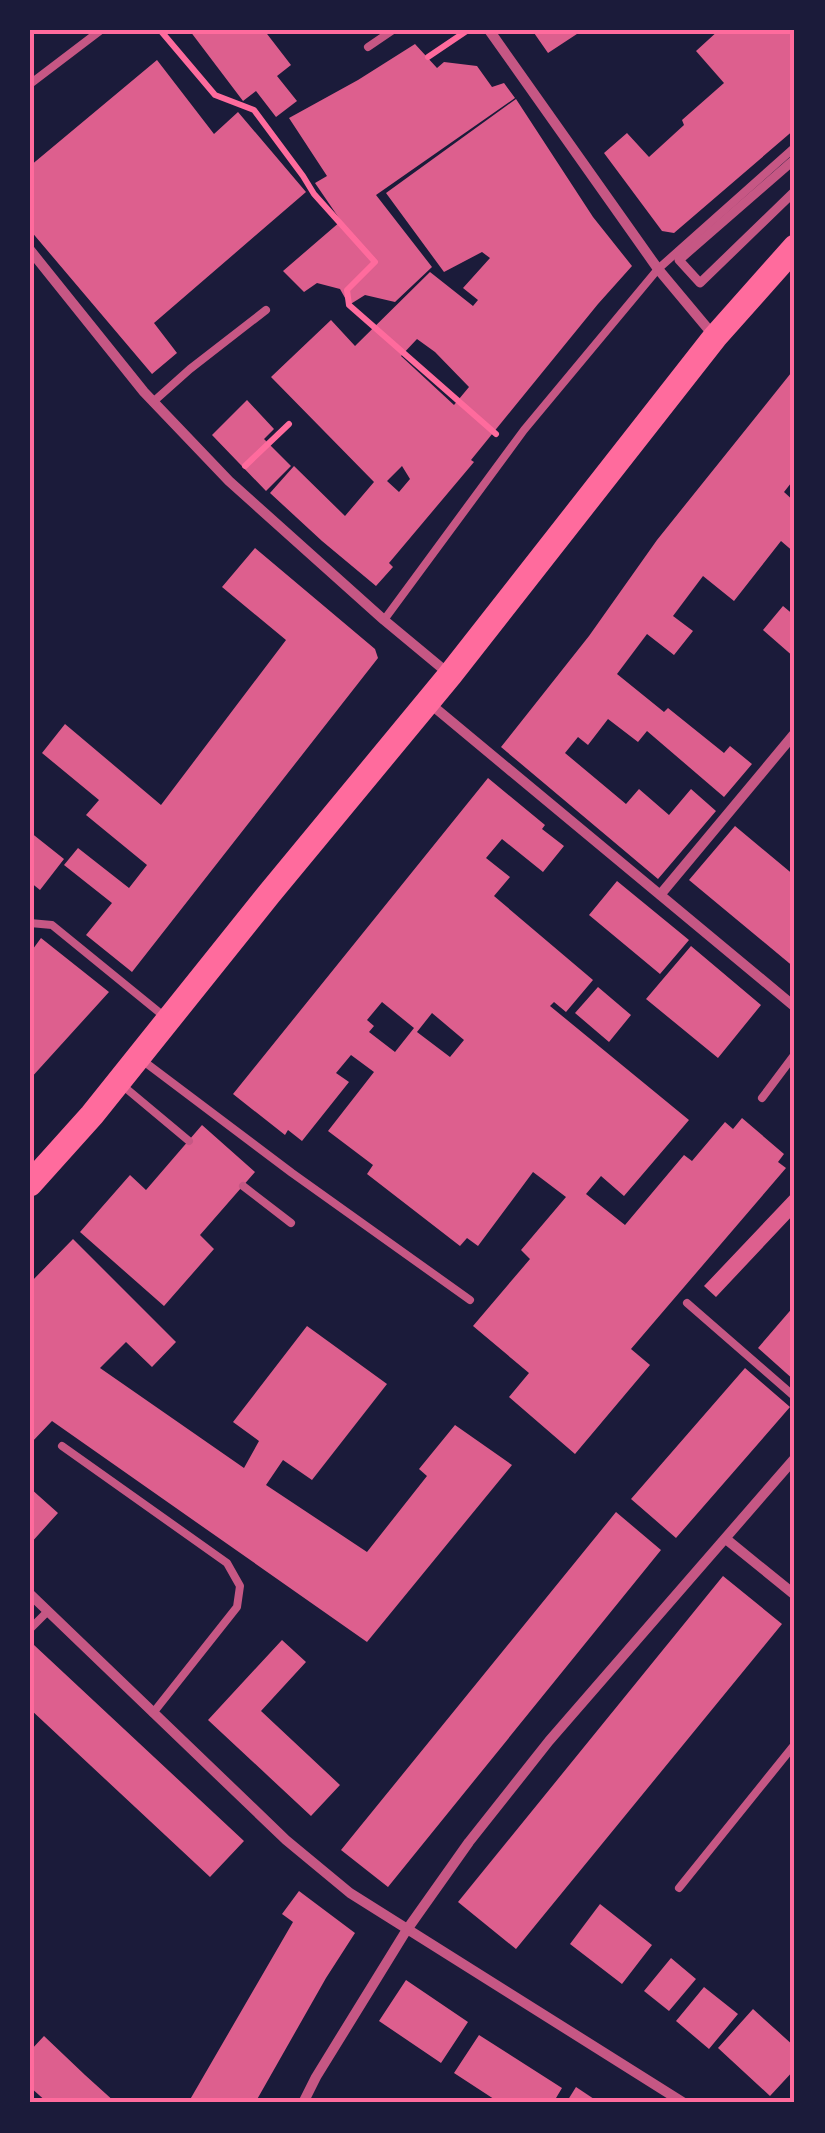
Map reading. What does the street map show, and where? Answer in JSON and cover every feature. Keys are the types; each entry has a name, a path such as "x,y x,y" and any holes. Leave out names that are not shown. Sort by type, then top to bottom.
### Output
{"main road":[{"path":"30,1184 92,1115 450,675 715,337 795,247"}],"street":[{"path":"489,30 658,269 715,337"},
{"path":"795,159 679,260 700,283 795,190"},
{"path":"30,250 153,402 230,481 450,675"},
{"path":"428,702 795,1007"},
{"path":"660,894 795,733"},
{"path":"302,2103 406,1931 469,1842 549,1741 795,1458"},
{"path":"726,1539 795,1596"},
{"path":"30,1594 286,1840 350,1894 684,2103"}],"lane":[{"path":"30,84 101,30"},
{"path":"368,46 393,30"},
{"path":"384,620 536,415 658,269 795,147"},
{"path":"153,402 266,310"},
{"path":"30,923 52,925 168,1020"},
{"path":"762,1098 795,1054"},
{"path":"138,1057 470,1300"},
{"path":"118,1082 188,1141"},
{"path":"243,1186 290,1223"},
{"path":"687,1304 795,1397"},
{"path":"62,1446 226,1563 240,1586 237,1607 154,1713"},
{"path":"30,1629 48,1611"},
{"path":"679,1888 795,1744"}],"path":[{"path":"160,30 215,95 254,110 314,194 374,262 347,290 349,305 512,448"},
{"path":"428,57 468,30"},
{"path":"230,481 289,424"}],"building":[{"path":"191,30 264,30 291,65 277,76 297,101 276,117 256,91 243,101"},
{"path":"532,30 583,30 548,53"},
{"path":"719,30 795,30 795,129 674,233 662,231 604,153 627,133 649,157 684,125 682,120 724,83 696,51"},
{"path":"415,44 437,68 444,62 477,66 492,87 504,83 515,98 376,195 432,267 395,302 365,295 349,305 340,289 317,283 304,292 283,271 341,221 315,183 327,176 289,118"},
{"path":"157,60 214,134 238,112 306,192 154,323 177,353 152,374 30,230 30,166"},
{"path":"516,99 593,217 632,266 471,460 474,462 389,563 393,567 376,586 270,493 294,466 345,516 374,482 271,377 331,320 355,346 430,272 473,306 478,300 463,288 490,258 482,252 444,272 386,193","holes":["417,339 469,387 454,405 401,356","402,466 410,479 399,492 387,481"]},
{"path":"795,368 795,478 784,492 795,502 795,553 781,541 734,601 703,576 673,616 693,631 674,655 647,634 617,674 724,753 730,746 752,764 724,797 647,731 638,742 608,719 588,745 578,737 565,753 626,804 639,789 669,815 691,789 716,811 658,879 501,747 589,636 657,540"},
{"path":"247,400 274,429 264,439 291,466 266,491 212,435"},
{"path":"255,548 375,649 378,658 132,972 86,935 112,903 64,865 78,848 129,888 147,865 86,815 99,800 42,753 65,724 161,805 286,640 222,587"},
{"path":"783,606 795,616 795,658 763,630"},
{"path":"488,778 564,846 543,872 502,839 486,858 510,877 494,896 593,980 566,1012 554,1002 550,1006 689,1120 624,1196 601,1176 586,1194 625,1225 684,1155 692,1161 725,1122 733,1129 742,1118 784,1154 778,1162 786,1168 631,1349 650,1365 575,1454 509,1397 529,1373 473,1326 530,1259 521,1250 566,1197 533,1172 478,1246 467,1238 460,1246 367,1174 373,1165 328,1131 374,1072 351,1055 336,1073 349,1082 302,1141 288,1130 285,1135 233,1094","holes":["382,1002 414,1028 395,1052 369,1032 374,1026 367,1020","432,1013 464,1040 450,1057 417,1032"]},
{"path":"735,826 795,876 795,968 689,880"},
{"path":"30,832 64,859 40,890 30,882"},
{"path":"617,881 689,940 660,974 589,915"},
{"path":"41,938 109,992 30,1079 30,953"},
{"path":"691,946 761,1005 718,1058 646,999"},
{"path":"598,987 631,1015 609,1042 575,1013"},
{"path":"202,1125 255,1172 200,1235 214,1249 164,1306 80,1232 130,1175 146,1190"},
{"path":"795,1190 795,1213 716,1297 704,1286"},
{"path":"73,1239 176,1342 152,1367 126,1342 100,1368 244,1468 259,1441 233,1422 307,1326 387,1384 312,1480 283,1460 266,1485 367,1552 427,1476 419,1469 455,1425 512,1465 367,1642 52,1421 30,1444 30,1283"},
{"path":"795,1305 795,1381 758,1348"},
{"path":"745,1368 790,1407 676,1538 631,1499"},
{"path":"30,1488 58,1513 30,1544"},
{"path":"616,1512 661,1550 388,1887 341,1850"},
{"path":"723,1576 782,1624 516,1949 458,1902"},
{"path":"282,1640 306,1662 261,1711 340,1785 311,1816 208,1720"},
{"path":"34,1645 244,1841 210,1877 30,1709 30,1649"},
{"path":"299,1891 355,1933 255,2103 188,2103 293,1922 282,1914"},
{"path":"600,1904 652,1945 622,1984 570,1944"},
{"path":"671,1958 696,1979 669,2011 644,1991"},
{"path":"406,1980 468,2022 441,2063 379,2021"},
{"path":"704,1987 738,2014 709,2049 676,2021"},
{"path":"753,2009 795,2047 795,2069 770,2096 718,2048"},
{"path":"479,2035 562,2088 553,2103 500,2103 454,2073"},
{"path":"44,2036 116,2103 48,2103 30,2087 30,2051"},
{"path":"576,2087 600,2103 566,2103"}]}
